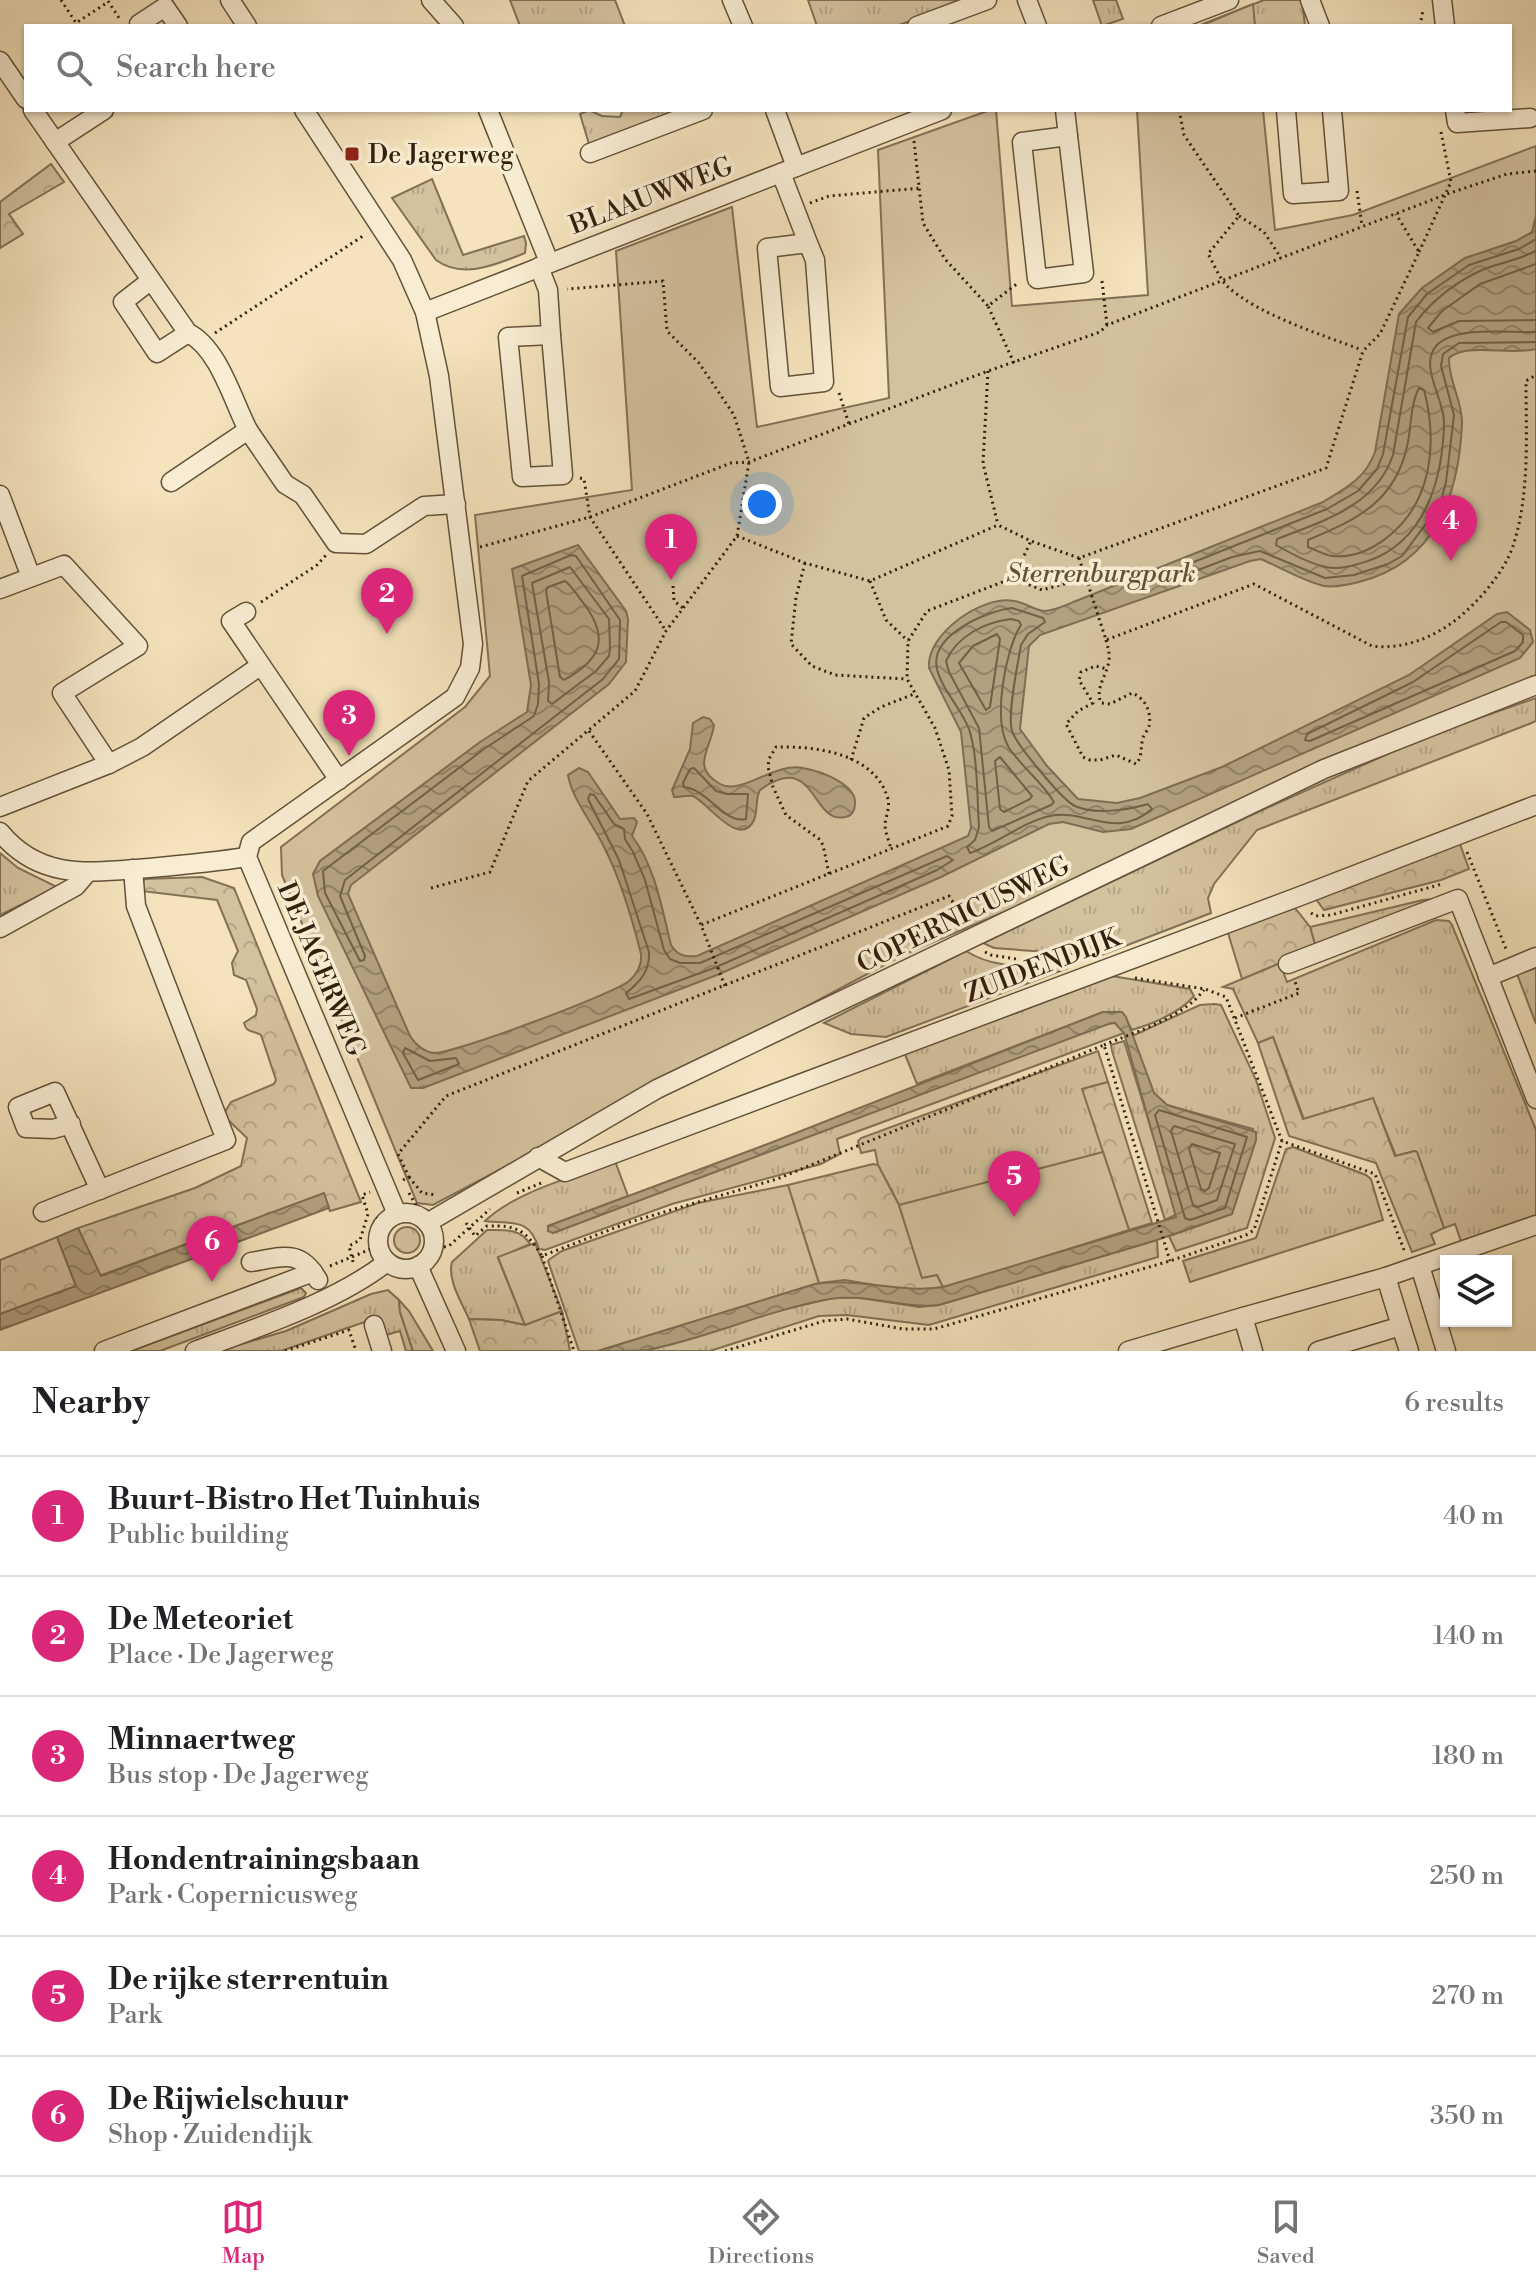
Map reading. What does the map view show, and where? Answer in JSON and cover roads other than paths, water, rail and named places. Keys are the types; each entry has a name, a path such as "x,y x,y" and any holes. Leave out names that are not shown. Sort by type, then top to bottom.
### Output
{"street":[{"path":"230,0 246,24"},
{"path":"431,0 452,24"},
{"path":"732,0 742,24"},
{"path":"922,24 987,0"},
{"path":"1027,0 1036,24"},
{"path":"1166,24 1229,0"},
{"path":"1310,0 1319,24"},
{"path":"1442,0 1445,24"},
{"path":"141,24 165,7 177,24"},
{"path":"0,61 6,81 24,97"},
{"path":"34,112 150,281 195,337 234,394 234,403 248,430 285,484 303,495 336,543 366,544 424,506 456,504"},
{"path":"55,142 101,112"},
{"path":"0,832 22,853 48,866 87,873 247,857 251,842 455,697 470,668 473,644 456,504 439,376 425,312 402,260 305,112"},
{"path":"489,112 544,265 548,290 563,475 522,477 508,337 551,335"},
{"path":"590,153 698,112"},
{"path":"775,112 796,208 815,260 824,382 780,387 767,248 808,243"},
{"name":"BLAAUWWEG","path":"425,312 936,112"},
{"path":"1065,112 1084,273 1037,279 1022,142 1068,136"},
{"path":"1286,112 1293,194 1339,191 1332,112"},
{"path":"1455,112 1457,123 1530,118"},
{"path":"150,281 123,302 157,353 195,337"},
{"path":"171,482 248,430"},
{"path":"0,495 31,577"},
{"path":"0,589 64,565 138,646 62,693 109,764"},
{"path":"246,612 231,621 339,780"},
{"path":"0,807 109,764 142,747 260,666"},
{"name":"COPERNICUSWEG","path":"427,1223 657,1089 1324,769 1536,685"},
{"name":"ZUIDENDIJK","path":"538,1157 565,1172 1536,805"},
{"name":"DE JAGERWEG","path":"247,857 397,1214"},
{"path":"43,1212 226,1140 136,906 133,869"},
{"path":"0,928 76,886 87,873"},
{"path":"1288,964 1458,899 1536,1099"},
{"path":"1488,977 1536,957"},
{"path":"71,1124 100,1190"},
{"path":"195,1351 254,1329 368,1277 383,1254 381,1228 397,1214 414,1214 427,1223 434,1238 432,1249 427,1259 418,1266 405,1269 383,1254"},
{"path":"1128,1351 1416,1268 1536,1225"},
{"path":"251,1262 292,1256 303,1260 327,1297"},
{"path":"418,1266 456,1351"},
{"path":"1416,1268 1446,1351"},
{"path":"104,1351 313,1272"},
{"path":"1386,1277 1409,1351"},
{"path":"1243,1317 1253,1351"},
{"path":"374,1325 382,1351"},
{"path":"1318,1351 1401,1326"}],"water":[{"path":"1536,216 1536,349 1467,351 1449,358 1462,416 1456,472 1441,517 1414,553 1372,578 1336,586 1309,581 1261,559 1250,561 1040,635 1029,646 1020,729 1047,766 1078,799 1117,803 1140,798 1222,767 1409,675 1497,614 1507,612 1530,630 1533,642 1520,658 1131,829 1103,832 1063,822 1049,824 941,877 717,975 423,1088 411,1088 318,896 313,874 320,861 480,742 527,712 531,685 512,569 578,545 626,611 626,662 609,684 351,885 348,894 410,1036 420,1048 434,1053 566,1010 618,988 629,981 638,969 641,954 621,886 570,784 568,775 579,768 588,772 620,819 634,818 637,822 632,836 652,874 671,945 676,952 685,956 697,956 968,836 971,828 961,732 929,668 930,655 946,630 972,611 1001,601 1018,602 1044,611 1058,608 1323,502 1347,487 1366,469 1375,452 1399,314 1422,288 1465,258 1516,241 1532,232"},
{"path":"703,717 710,719 714,725 704,764 711,778 720,784 738,786 781,770 803,768 827,775 850,790 854,797 853,812 845,817 834,816 825,810 803,783 792,778 778,780 760,790 754,820 748,828 740,830 723,821 693,796 674,797 672,790 690,749 693,723"},
{"path":"1103,1012 1122,1012 1126,1017 1154,1093 1167,1105 1256,1132 1232,1214 1157,1240 939,1305 857,1298 830,1299 647,1350 598,1351 815,1284 848,1282 927,1289 943,1287 1176,1217 1124,1033 1115,1023 1111,1023 553,1233 548,1231 548,1226 773,1142"},
{"path":"324,1193 329,1208 0,1330 0,1314 76,1286 57,1237 78,1228 101,1276"}],"place":[{"name":"De Jagerweg","path":"352,154"},
{"name":"Hondentrainingsbaan","path":"1451,561"},
{"name":"Buurt-Bistro Het Tuinhuis","path":"671,580"},
{"name":"De Meteoriet","path":"387,634"},
{"name":"Minnaertweg","path":"349,756"},
{"name":"De rijke sterrentuin","path":"1014,1217"},
{"name":"De Rijwielschuur","path":"212,1282"}],"park label":[{"name":"Sterrenburgpark","path":"1101,573"}]}
